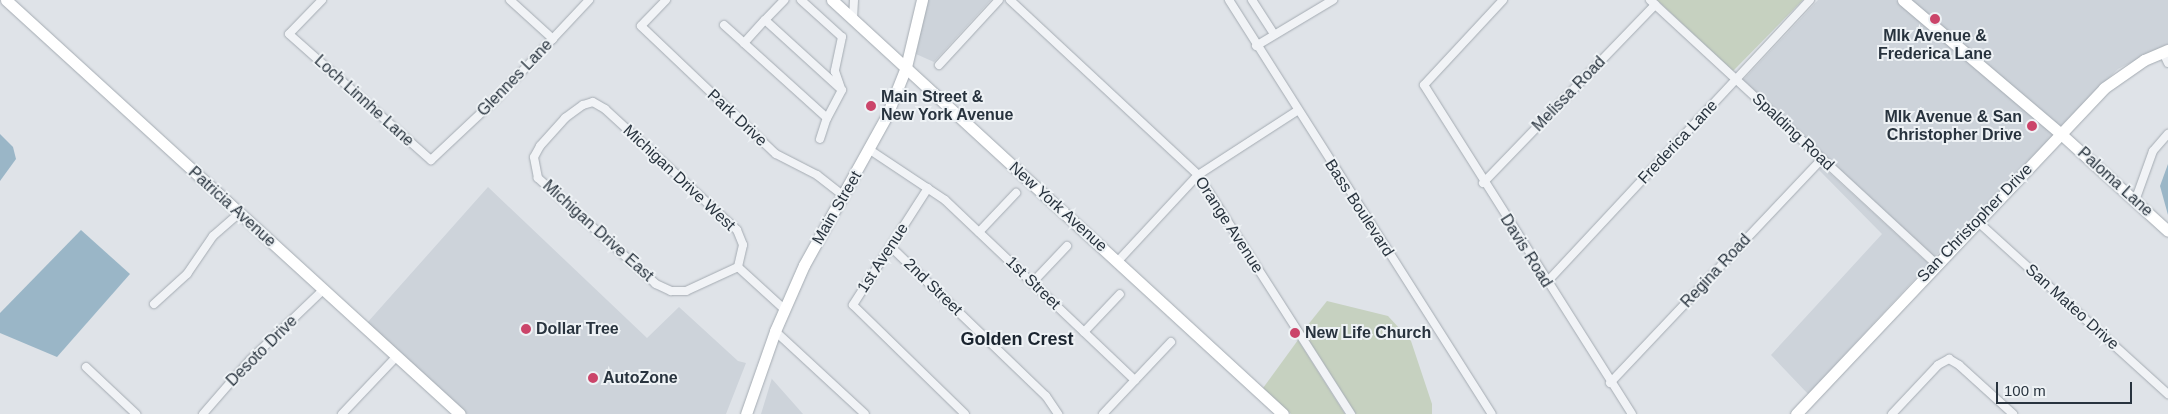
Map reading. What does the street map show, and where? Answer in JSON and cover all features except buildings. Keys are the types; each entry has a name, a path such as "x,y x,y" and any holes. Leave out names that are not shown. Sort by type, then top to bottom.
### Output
{"street":[{"name":"Patricia Avenue","path":"6,0 460,414"},
{"name":"Loch Linnhe Lane","path":"322,0 288,34 431,160 439,154"},
{"path":"510,0 553,39"},
{"name":"Glennes Lane","path":"439,154 589,0"},
{"name":"Park Drive","path":"666,0 641,26 776,154 816,175 843,195"},
{"path":"744,43 784,0"},
{"path":"801,0 842,37 835,71 842,90 827,118 820,139"},
{"name":"New York Avenue","path":"832,0 1283,414"},
{"path":"853,19 854,0"},
{"name":"Main Street","path":"746,414 784,309 843,195 870,150 906,67 922,0"},
{"path":"939,65 998,0"},
{"name":"Orange Avenue","path":"1010,0 1198,175 1351,414"},
{"name":"Bass Boulevard","path":"1229,0 1297,111 1492,414"},
{"path":"1252,0 1274,34"},
{"path":"1256,46 1333,0"},
{"name":"Davis Road","path":"1503,0 1424,85 1546,283 1632,414"},
{"name":"Frederica Lane","path":"1546,283 1810,0"},
{"name":"Paloma Lane","path":"1903,0 2061,134 2168,231"},
{"name":"Spalding Road","path":"1652,2 1936,264"},
{"name":"Melissa Road","path":"1483,183 1652,2"},
{"path":"765,20 842,90"},
{"path":"724,25 827,118"},
{"name":"San Christopher Drive","path":"1796,414 1936,264 2121,73 2166,55"},
{"name":"Michigan Drive West","path":"538,178 534,157 540,146 565,118 583,105 593,102 605,109 737,230 743,246 738,267"},
{"path":"1118,261 1198,175 1297,111"},
{"path":"2135,201 2153,151 2168,134"},
{"path":"870,150 928,188"},
{"name":"Regina Road","path":"1610,383 1822,159"},
{"name":"Michigan Drive East","path":"538,178 656,284 671,291 686,291 738,267"},
{"name":"1st Street","path":"928,188 979,232 1135,380"},
{"name":"1st Avenue","path":"928,188 853,305 965,414"},
{"path":"979,232 1016,193"},
{"path":"154,304 188,274 213,236 239,213"},
{"name":"San Mateo Drive","path":"1977,221 2168,394"},
{"name":"2nd Street","path":"891,246 1046,396 1058,414"},
{"path":"1032,283 1067,246"},
{"path":"738,267 784,309"},
{"name":"Desoto Drive","path":"203,414 244,367 323,290"},
{"path":"1084,332 1120,294"},
{"path":"775,331 865,414"},
{"path":"1103,414 1171,342"},
{"path":"342,414 397,356"},
{"path":"1892,414 1938,365 1949,359 1959,365 2013,414"},
{"path":"86,367 136,414"}],"shaded area":[{"path":"927,0 991,0 934,62 916,54"},
{"path":"1818,0 1896,0 2054,134 1935,257 1743,80"},
{"path":"1911,0 2168,0 2168,44 2118,69 2060,127"},
{"path":"1822,166 1929,264 1808,394 1771,355 1882,234 1819,170"},
{"path":"488,187 647,338 679,307 738,361 746,363 726,414 467,414 367,323"},
{"path":"772,379 803,414 761,414"}],"green space":[{"path":"1657,0 1803,0 1733,71"},
{"path":"1327,301 1388,316 1411,341 1432,404 1432,414 1356,414 1303,331"},
{"path":"1298,340 1345,414 1291,414 1263,388"}],"water":[{"path":"0,134 13,147 16,159 0,181"},
{"path":"2168,164 2168,215 2160,186"},
{"path":"81,230 130,274 57,357 0,333 0,313"}],"place":[{"name":"Mlk Avenue & Frederica Lane","path":"1935,19"},
{"name":"Main Street & New York Avenue","path":"871,106"},
{"name":"Mlk Avenue & San Christopher Drive","path":"2032,126"},
{"name":"Dollar Tree","path":"526,329"},
{"name":"New Life Church","path":"1295,333"},
{"name":"AutoZone","path":"593,378"}],"district":[{"name":"Golden Crest","path":"1017,339"}]}
